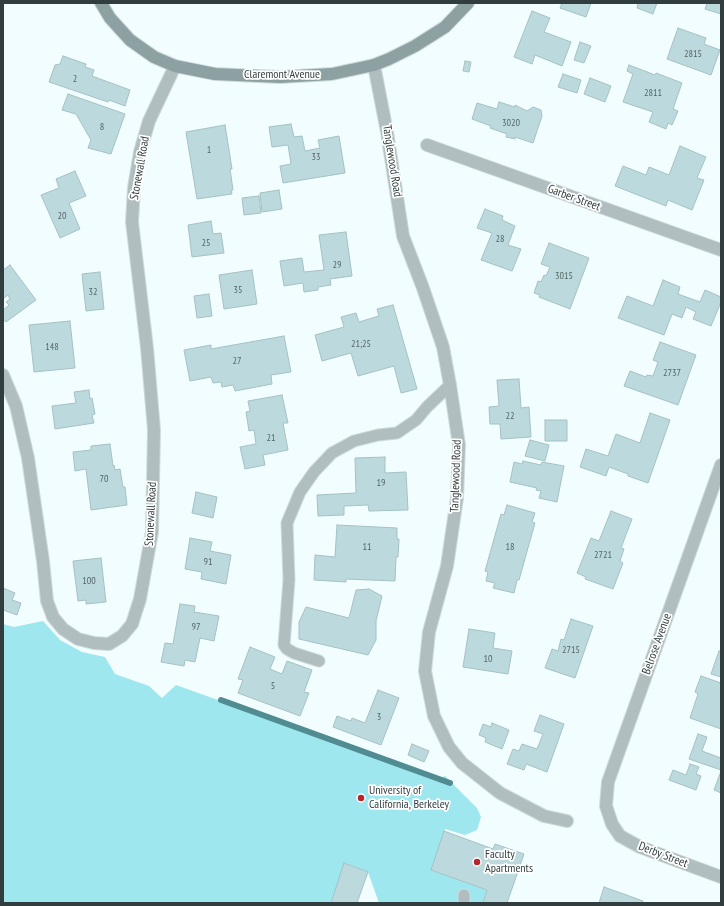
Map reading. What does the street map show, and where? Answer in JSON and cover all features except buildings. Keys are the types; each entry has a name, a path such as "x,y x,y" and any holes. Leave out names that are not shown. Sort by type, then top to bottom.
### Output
{"main road":[{"name":"Claremont Avenue","path":"101,3 110,18 130,40 154,57 175,66 215,74 280,77 332,74 374,65 415,46 445,27 468,3"}],"street":[{"name":"Tanglewood Road","path":"374,65 387,132 403,236 443,347 459,445 457,498 447,566 429,632 426,671 434,716 449,747 462,763 500,794 544,816 567,821"},
{"name":"Stonewall Road","path":"3,375 16,406 28,458 43,561 47,601 54,617 63,629 78,639 94,643 109,644 122,636 132,624 140,600 152,532 154,430 147,348 132,222 134,188 140,152 149,121 175,66"},
{"name":"Garber Street","path":"427,145 721,250"},
{"name":"Belrose Avenue","path":"612,824 606,806 608,782 721,465"},
{"name":"Derby Street","path":"612,824 620,836 640,847 721,877"}],"lane":[{"path":"319,661 294,653 287,649 284,645 289,580 287,523 300,492 314,472 332,453 354,442 378,434 397,433 416,420 450,385"}],"shaded area":[{"path":"43,621 60,640 82,652 105,657 115,674 149,686 162,698 176,685 439,779 445,776 477,808 481,817 477,830 465,835 445,829 431,870 487,890 483,903 379,903 368,872 345,863 331,903 3,903 3,624 14,627"}],"waterway":[{"path":"221,700 450,783"}],"place":[{"name":"University of California, Berkeley","path":"361,798"},
{"name":"Faculty Apartments","path":"477,862"}]}
